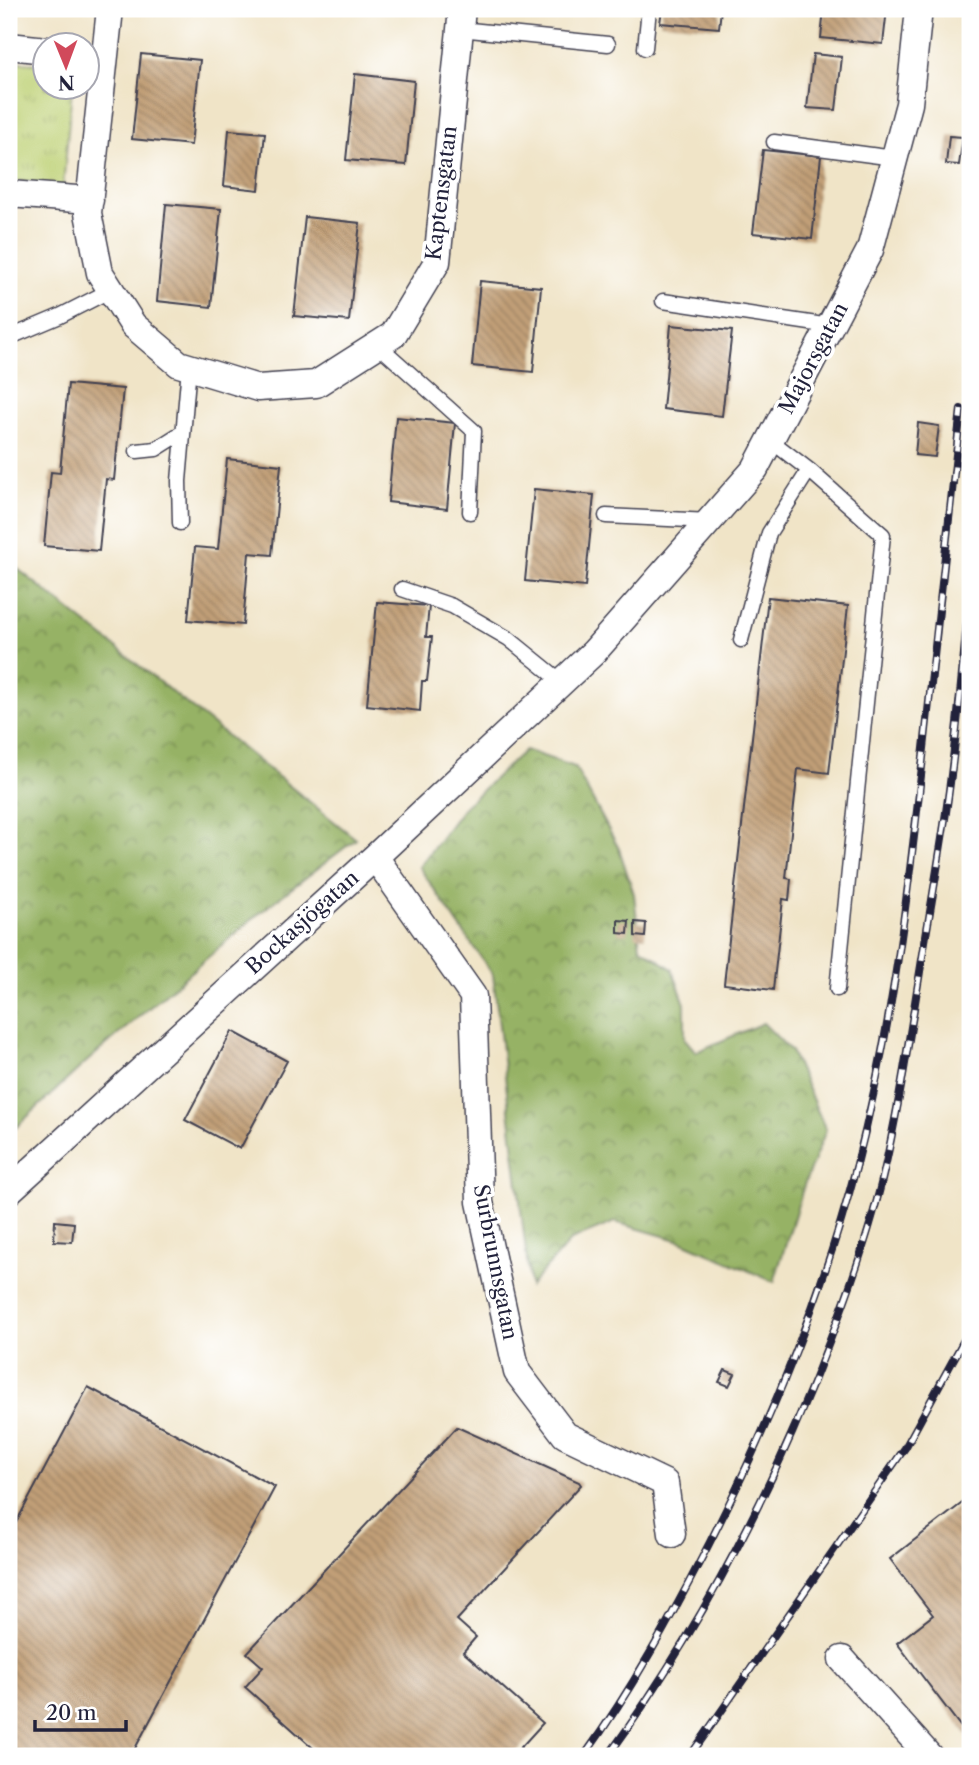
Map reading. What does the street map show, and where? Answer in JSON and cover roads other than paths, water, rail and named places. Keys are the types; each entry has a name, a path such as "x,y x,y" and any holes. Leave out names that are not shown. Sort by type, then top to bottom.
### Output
{"street":[{"name":"Kaptensgatan","path":"102,35 110,9"},
{"name":"Majorsgatan","path":"594,652 755,469 870,250 909,104 919,9"},
{"name":"Kaptensgatan","path":"94,102 88,213 100,273 133,325 180,364 189,367 258,388 316,384 393,335 437,262 461,19"},
{"path":"9,46 32,48"},
{"path":"9,194 90,200"},
{"name":"Bockasjögatan","path":"9,1191 375,857 594,652"},
{"name":"Surbrunnsgatan","path":"375,857 473,996 480,1202 517,1372 565,1435 665,1483 672,1534"},
{"path":"842,1660 929,1756"}],"lane":[{"path":"645,48 649,9"},
{"path":"461,19 608,44"},
{"path":"774,142 894,158"},
{"path":"15,335 111,290"},
{"path":"663,301 830,326"},
{"path":"377,345 474,431 470,512"},
{"path":"180,523 179,481 189,367"},
{"path":"137,451 156,449 183,432"},
{"path":"770,440 809,470 883,535 837,989"},
{"path":"741,640 769,533 809,470"},
{"path":"607,516 709,521"},
{"path":"402,589 464,612 509,639 562,682"}],"railway":[{"path":"584,1756 651,1651 696,1570 754,1450 812,1309 857,1164 883,1047 902,930 961,409"},
{"path":"608,1756 674,1658 733,1556 760,1503 808,1395 865,1241 893,1130 940,853 960,700 970,589"},
{"path":"690,1756 905,1448 970,1329"}]}
